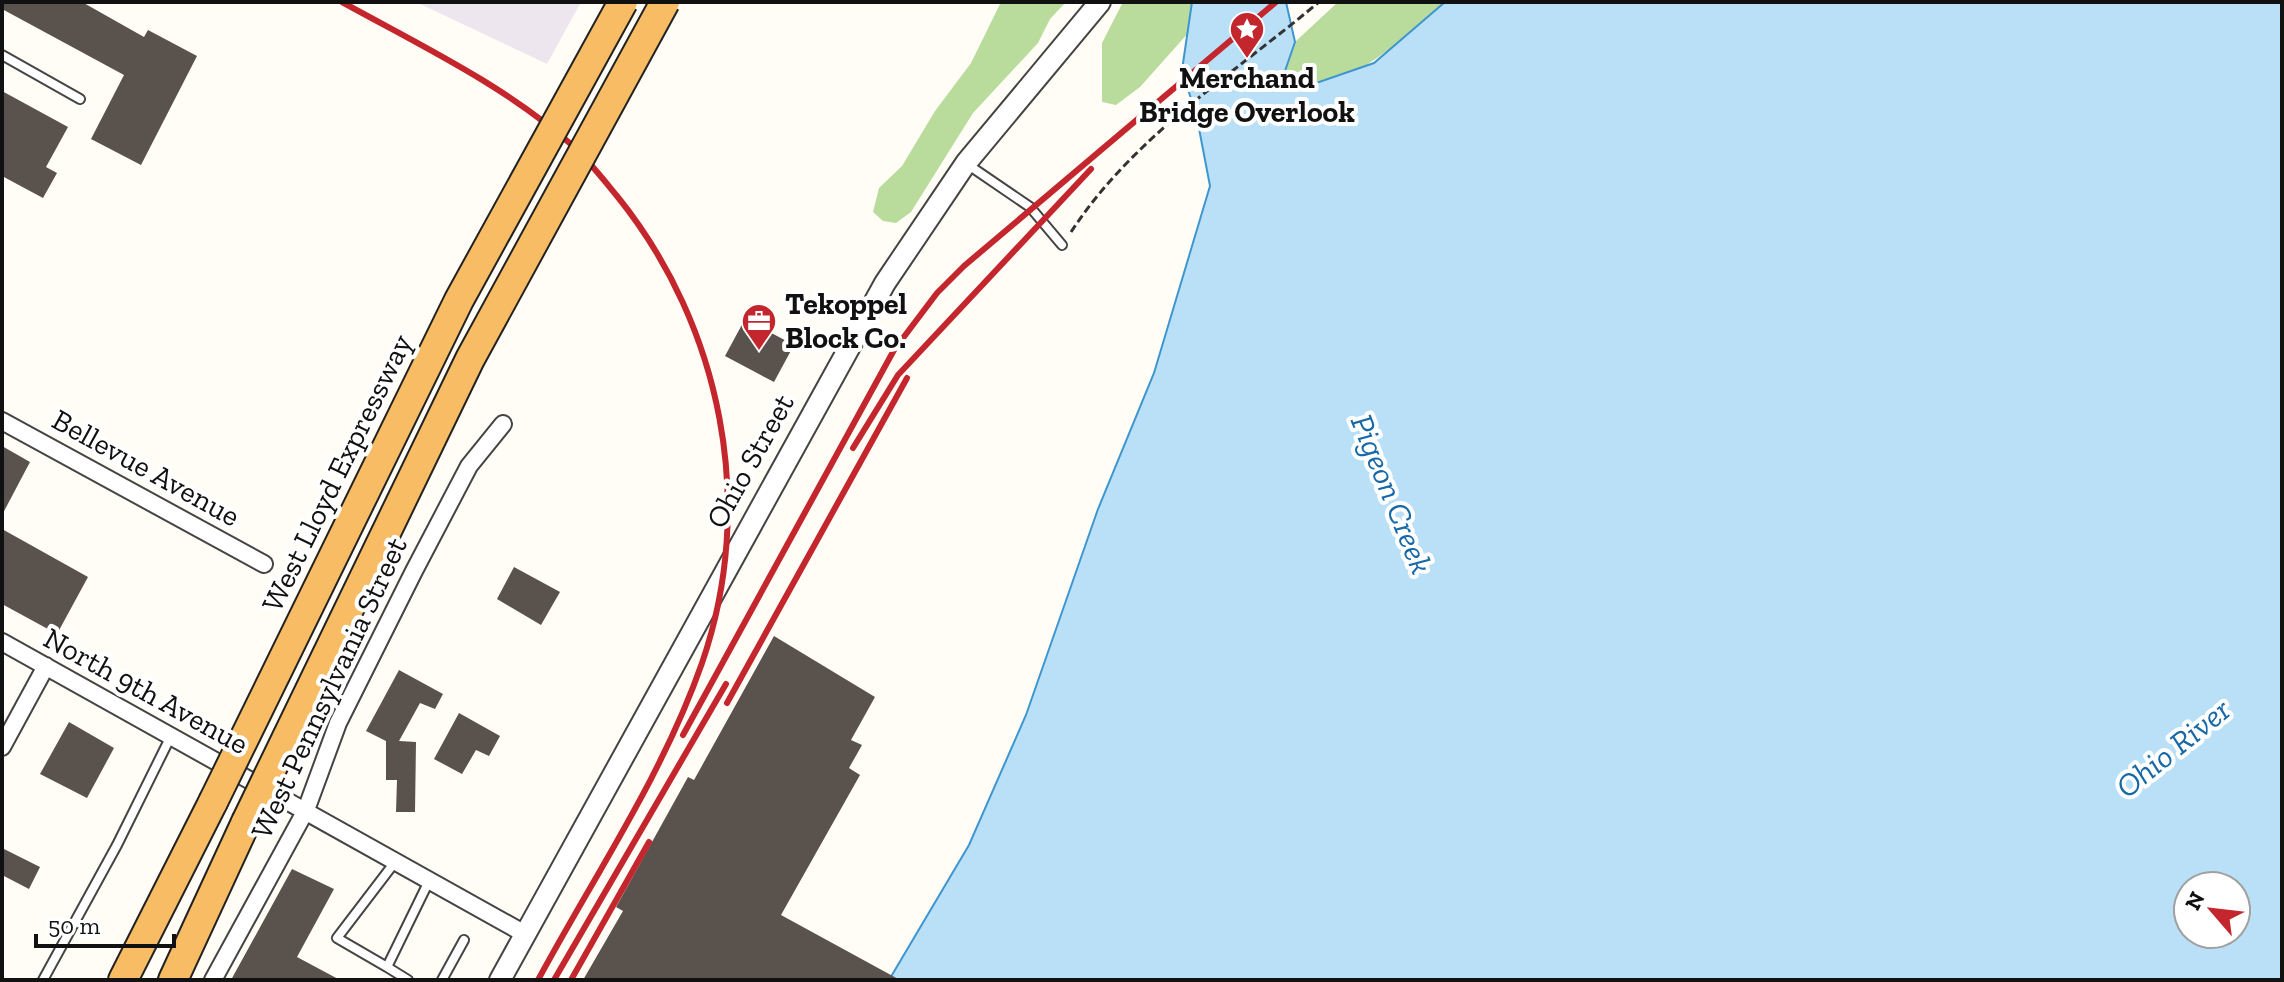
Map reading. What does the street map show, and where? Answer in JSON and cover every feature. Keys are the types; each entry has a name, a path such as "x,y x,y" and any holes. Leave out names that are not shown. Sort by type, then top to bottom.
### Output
{"highway":[{"name":"West Lloyd Expressway","path":"123,980 459,300 623,2"},
{"path":"173,980 470,359 665,2"}],"street":[{"name":"Ohio Street","path":"500,980 847,345 909,243 966,163 1100,2"},
{"name":"Bellevue Avenue","path":"2,421 264,564"},
{"name":"West Pennsylvania Street","path":"213,980 306,810 338,723 414,571 469,466 503,424"},
{"name":"North 9th Avenue","path":"2,642 525,934"},
{"path":"2,747 46,666"}],"lane":[{"path":"2,55 80,99"},
{"path":"966,163 1030,207 1062,245"},
{"path":"43,980 111,857 170,738"},
{"path":"396,861 337,938 408,980"},
{"path":"387,967 430,880"},
{"path":"442,980 464,940"}],"path":[{"path":"1062,245 1089,204 1142,146 1319,2"}],"shaded area":[{"path":"416,2 581,2 547,64"}],"green space":[{"path":"1001,2 1066,2 1050,19 1038,43 973,113 911,212 896,223 883,221 873,212 879,188 902,166 935,111 971,63"},
{"path":"1123,2 1192,2 1190,31 1140,87 1116,105 1102,102 1102,43"},
{"path":"1338,2 1445,2 1394,46 1351,74 1330,83 1309,86 1290,83 1285,70 1295,42"}],"water":[{"path":"1192,2 1286,2 1295,42 1285,71 1290,83 1302,88 1374,63 1445,2 2282,2 2282,980 889,980 969,845 1026,715 1098,509 1154,373 1210,186 1197,118 1182,70"}],"building":[{"path":"2,2 82,2 144,37 148,30 197,56 141,165 91,139 124,75 2,9"},
{"path":"2,91 68,127 46,167 57,173 43,198 2,176"},
{"path":"745,319 794,345 774,382 725,356"},
{"path":"2,446 30,462 2,515"},
{"path":"2,529 88,577 57,634 2,604"},
{"path":"514,567 560,592 541,625 497,599"},
{"path":"774,636 875,697 851,740 862,745 849,768 860,775 781,915 900,980 583,980 623,911 616,907 688,777 694,780"},
{"path":"399,670 443,694 435,709 420,703 399,741 416,742 415,812 396,812 397,780 386,780 386,741 366,731"},
{"path":"459,713 500,736 489,756 476,750 462,774 434,759"},
{"path":"69,722 114,748 87,798 40,774"},
{"path":"2,848 40,867 29,889 2,875"},
{"path":"292,869 334,889 297,957 340,980 231,980"}],"railway":[{"path":"342,2 491,85 547,124 590,164 653,247 682,301 705,359 720,419 727,480 727,541 718,603 702,663 648,785 538,980"},
{"path":"683,735 894,350 937,293 964,266 1276,2"},
{"path":"853,448 898,375 1091,169"},
{"path":"727,703 907,378"},
{"path":"554,980 726,684"},
{"path":"571,980 649,842"}],"place":[{"name":"Merchand Bridge Overlook","path":"1247,60"},
{"name":"Tekoppel Block Co.","path":"759,352"}],"water label":[{"name":"Pigeon Creek","path":"1392,494"},
{"name":"Ohio River","path":"2173,748"}]}
